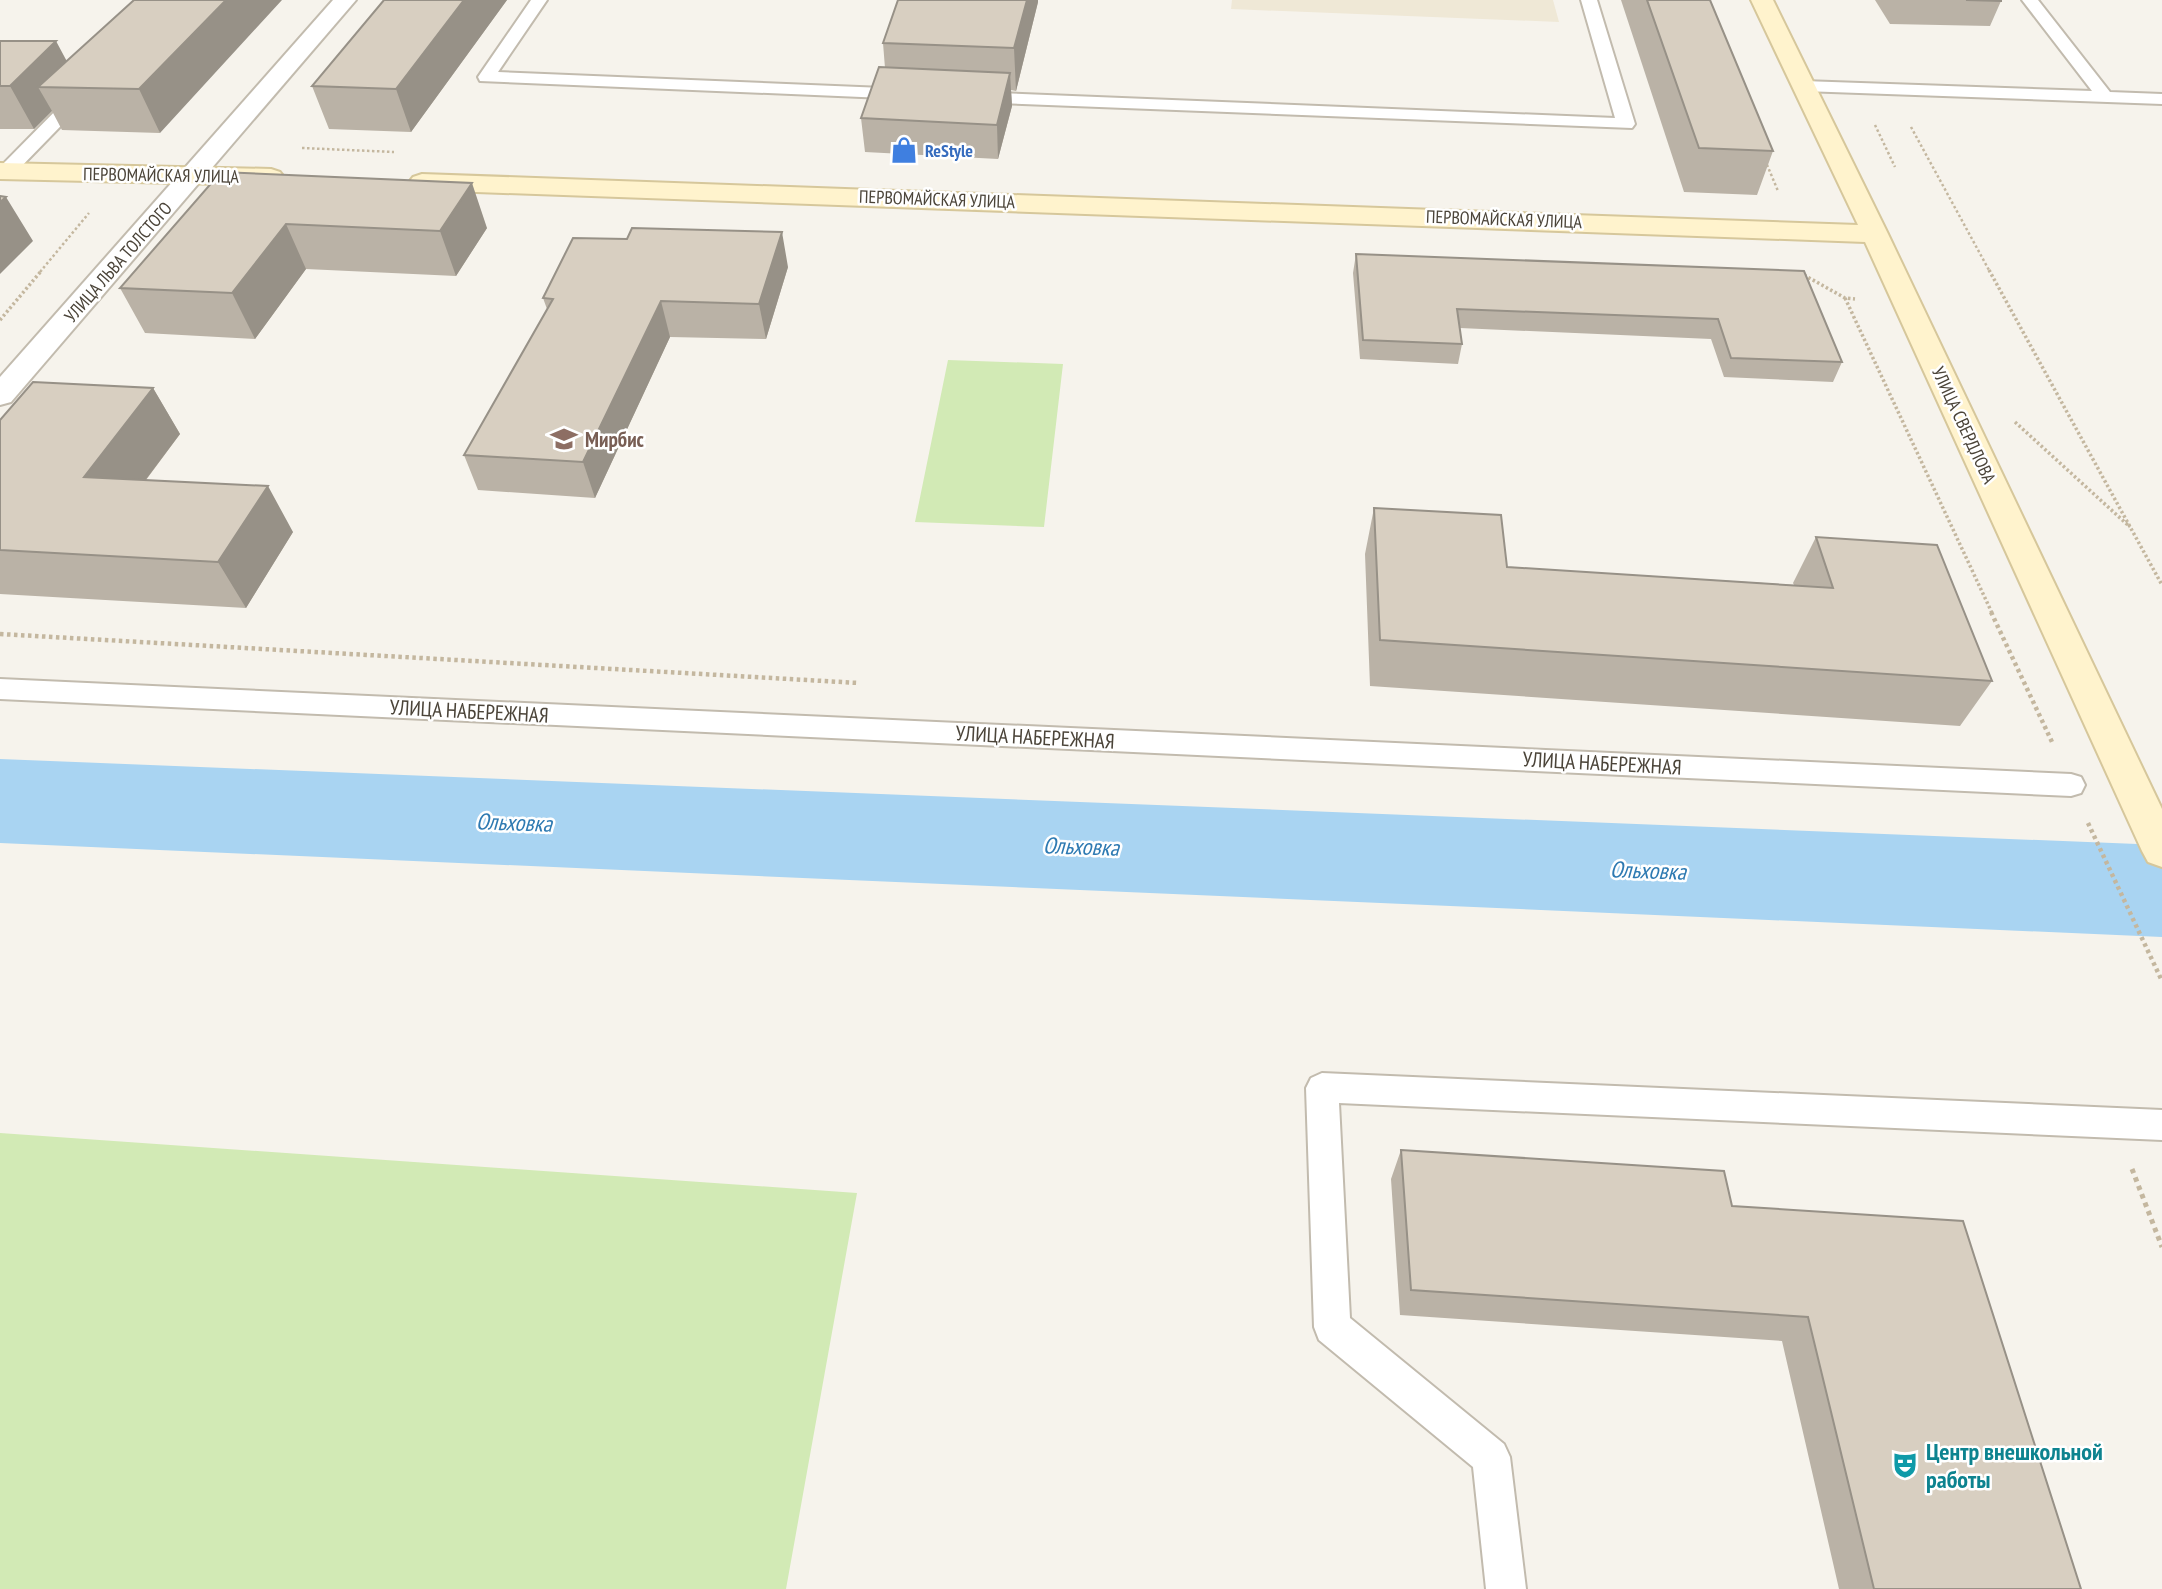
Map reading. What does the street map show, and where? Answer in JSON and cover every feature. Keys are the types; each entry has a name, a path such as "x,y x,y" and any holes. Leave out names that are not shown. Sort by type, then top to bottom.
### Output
{"main road":[{"name":"УЛИЦА СВЕРДЛОВА","path":"1762,0 1875,234 2162,851"},
{"name":"ПЕРВОМАЙСКАЯ УЛИЦА","path":"3,171 296,178"},
{"name":"ПЕРВОМАЙСКАЯ УЛИЦА","path":"404,181 1875,234"}],"street":[{"name":"УЛИЦА ЛЬВА ТОЛСТОГО","path":"1,393 345,0"}],"lane":[{"path":"539,0 486,77 931,95"},
{"path":"959,96 1626,124 1589,0"},
{"path":"2030,0 2105,97"},
{"path":"3,171 91,85"},
{"path":"1803,86 2162,99"},
{"name":"УЛИЦА НАБЕРЕЖНАЯ","path":"0,689 2070,785"},
{"path":"1506,1589 1491,1457 1332,1327 1322,1088 2162,1125"}],"path":[{"path":"1857,90 1900,179"},
{"path":"1868,109 1901,110 2162,585"},
{"path":"1763,153 1778,192 1773,200"},
{"path":"1803,274 1844,298 2162,981"},
{"path":"2010,418 2130,527"},
{"path":"2115,1123 2162,1247"}],"shaded area":[{"path":"1232,0 1553,0 1559,22 1231,9"}],"green space":[{"path":"948,360 1063,364 1044,527 915,522"},
{"path":"0,1133 857,1193 786,1589 0,1589"}],"building":[{"path":"134,0 226,0 139,89 38,87"},
{"path":"384,0 464,0 396,89 312,86"},
{"path":"898,0 1027,0 1014,48 883,43"},
{"path":"1647,0 1710,0 1773,151 1699,148"},
{"path":"0,41 56,41 10,86 0,86"},
{"path":"879,67 1010,73 997,125 861,118"},
{"path":"221,172 472,183 440,231 286,224 232,293 120,288"},
{"path":"632,228 782,232 759,304 661,301 583,462 464,455 553,299 543,298 573,238 627,239"},
{"path":"1356,254 1804,271 1842,362 1731,358 1718,319 1457,309 1462,344 1363,340"},
{"path":"33,382 153,388 84,477 268,486 218,562 0,550 0,420"},
{"path":"1374,508 1501,515 1507,567 1833,588 1816,537 1937,545 1992,681 1380,640"},
{"name":"Центр внешкольной работы","path":"1401,1150 1724,1171 1732,1206 1963,1221 2081,1589 1874,1589 1808,1317 1411,1290"}],"waterway":[{"name":"Ольховка","path":"0,801 2162,891"}],"place":[{"name":"ReStyle","path":"904,150"},
{"name":"Мирбис","path":"564,439"},
{"name":"Центр внешкольной работы","path":"1905,1465"}]}
